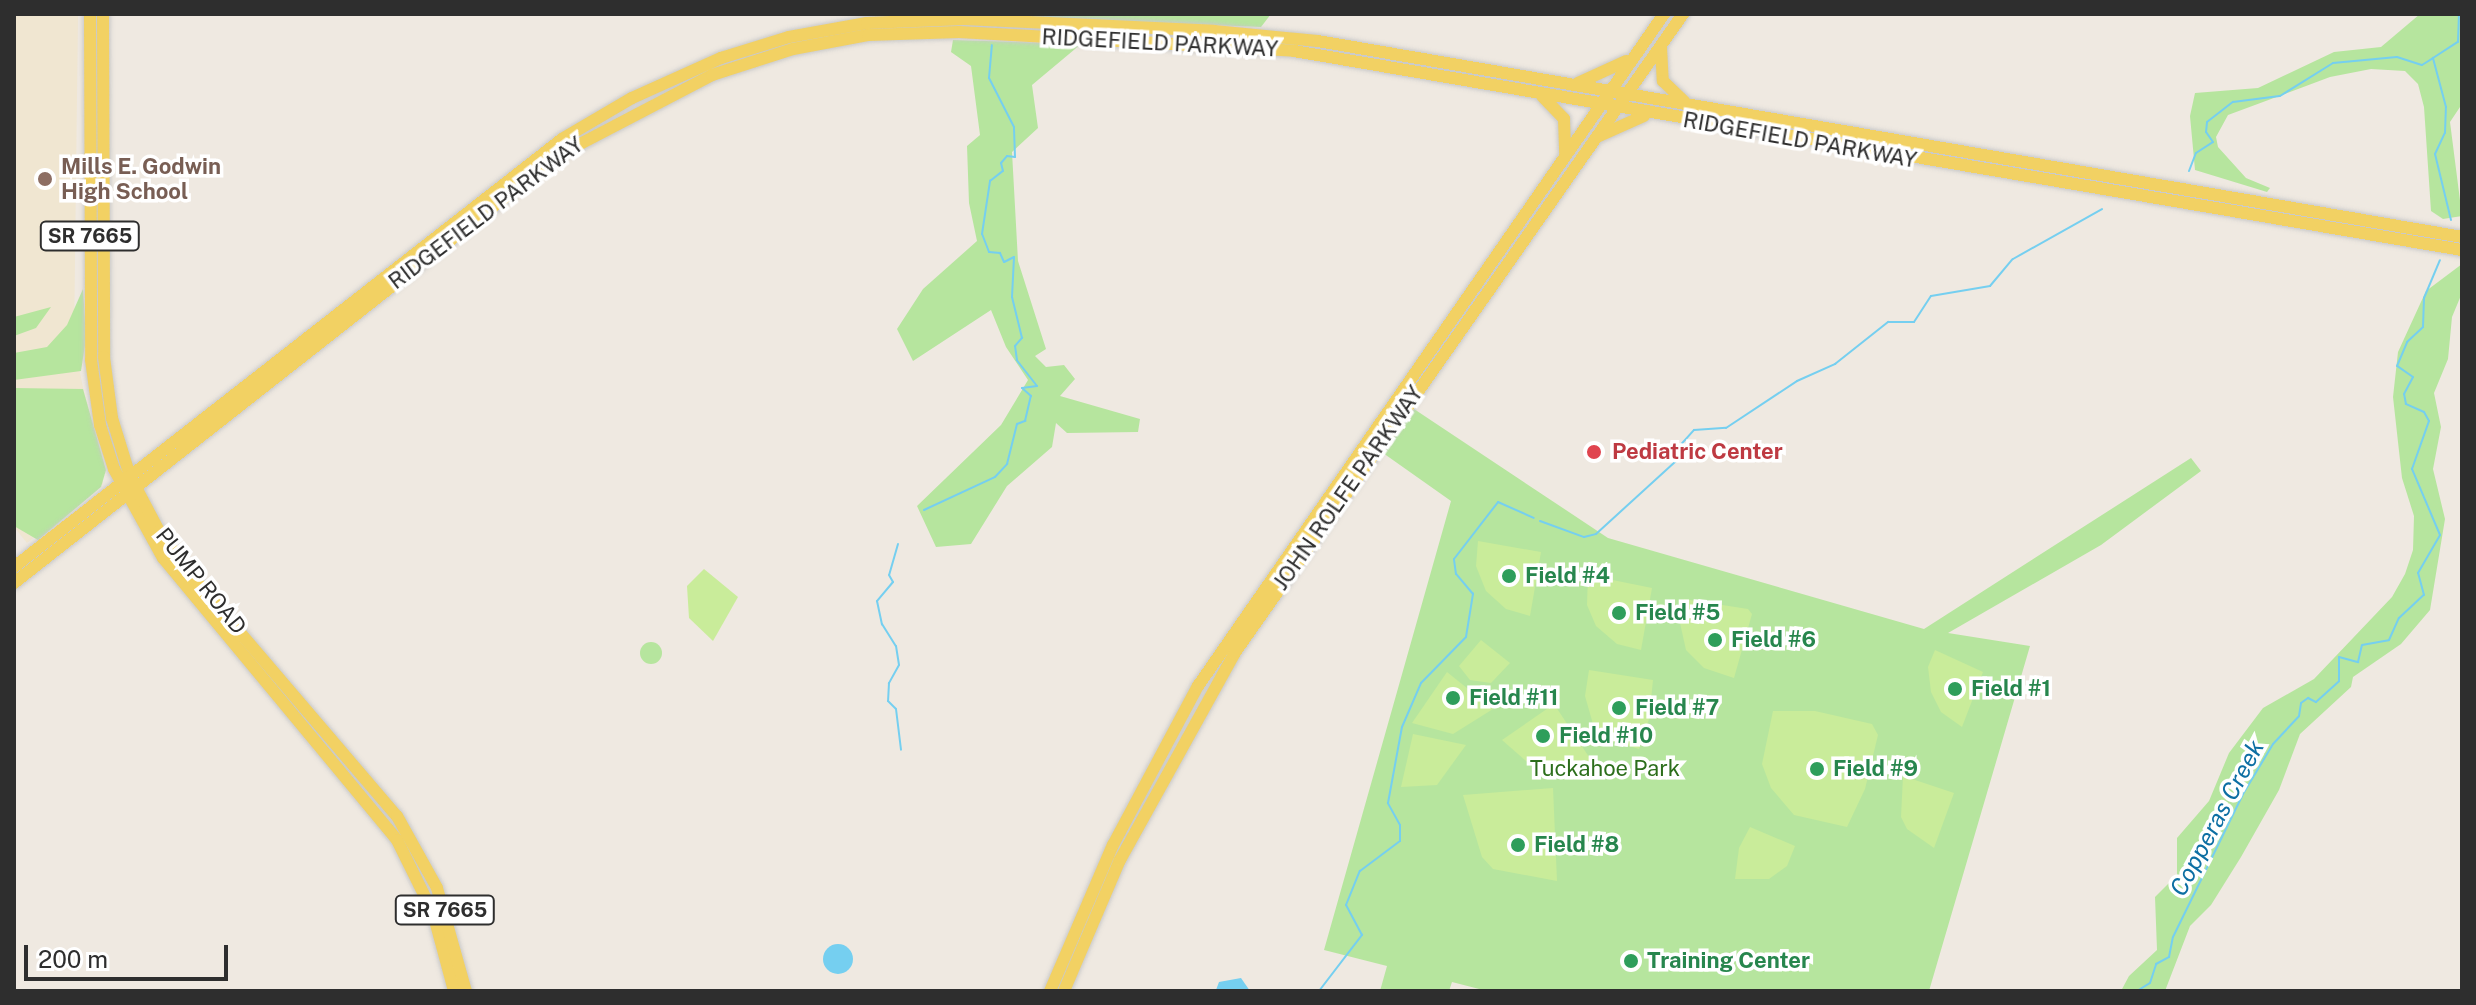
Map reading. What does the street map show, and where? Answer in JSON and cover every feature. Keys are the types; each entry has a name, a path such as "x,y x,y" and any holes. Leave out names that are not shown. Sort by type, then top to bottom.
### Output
{"main road":[{"name":"PUMP ROAD","path":"90,14 91,360 102,433 163,558 392,831 426,893 454,991"},
{"name":"PUMP ROAD","path":"103,14 104,357 112,418 127,485 190,574 397,816 437,888 466,991"},
{"name":"JOHN ROLFE PARKWAY","path":"1050,991 1113,845 1198,686 1664,14"},
{"name":"JOHN ROLFE PARKWAY","path":"1064,991 1120,860 1234,654 1683,14"},
{"name":"RIDGEFIELD PARKWAY","path":"14,583 127,485 539,153 672,79 780,39 912,19 1192,29 1331,43 1687,104 1834,139 2462,250"},
{"name":"RIDGEFIELD PARKWAY","path":"14,567 127,485 541,168 639,109 765,57 847,38 916,32 1200,42 1329,56 1657,115 1834,139 2462,237"},
{"path":"1662,44 1663,81 1687,104"},
{"path":"1573,84 1601,76 1632,57"},
{"path":"1540,94 1564,119 1565,153"},
{"path":"1596,138 1633,119 1657,115"}],"shaded area":[{"name":"Mills E. Godwin High School","path":"14,14 78,14 74,344 103,484 27,543 14,527"}],"green space":[{"path":"936,14 1271,14 1261,27"},
{"path":"2420,14 2462,14 2462,104 2450,122 2462,216 2443,219 2431,211 2424,107 2418,84 2405,71 2371,69 2330,77 2228,115 2216,137 2218,147 2246,178 2270,188 2267,192 2195,170 2190,116 2195,93 2258,88 2334,52 2381,47"},
{"path":"953,40 1081,44 1032,85 1038,128 1012,152 1018,261 1046,349 1035,356 1046,367 1064,365 1075,379 1060,396 1140,419 1138,432 1067,433 1056,423 1052,447 1007,486 971,544 936,547 917,506 1001,425 1028,380 1006,347 991,310 913,361 897,329 923,289 977,241 969,203 967,146 980,135 971,66 951,52"},
{"path":"2462,264 2462,293 2452,317 2448,359 2434,393 2441,427 2433,469 2445,519 2430,610 2401,644 2353,677 2351,687 2300,734 2279,790 2241,857 2211,905 2190,926 2165,991 2121,991 2129,976 2157,950 2155,897 2177,875 2177,838 2209,801 2229,753 2263,708 2314,679 2392,597 2405,574 2413,550 2414,516 2402,478 2393,397 2398,352 2426,291"},
{"path":"83,289 86,339 81,371 14,380 14,353 47,347 67,325"},
{"path":"51,307 36,328 14,336 14,317"},
{"path":"14,388 83,389 106,470 101,487 38,540 14,526"},
{"name":"Tuckahoe Park","path":"1414,409 1608,538 1924,629 2191,458 2201,471 2101,545 1948,633 2030,646 1929,991 1487,991 1452,982 1449,991 1380,991 1387,966 1324,950 1451,501 1383,453"},
{"name":"Field #4","path":"1478,541 1541,552 1530,616 1506,609 1486,591 1476,566"},
{"path":"704,569 738,597 713,641 689,618 687,586"},
{"name":"Field #5","path":"1588,575 1652,588 1641,650 1617,644 1596,626 1587,605"},
{"name":"Field #6","path":"1684,599 1748,609 1752,614 1734,678 1704,668 1686,650 1680,623"},
{"path":"1481,640 1510,663 1491,683 1470,680 1459,666"},
{"path":"651,642 659,645 662,653 659,661 651,664 643,661 640,653 643,645"},
{"name":"Field #1","path":"1935,650 1983,672 1962,727 1941,712 1931,692 1928,667"},
{"name":"Field #7","path":"1589,670 1653,680 1649,719 1639,749 1612,741 1593,724 1585,696"},
{"name":"Field #11","path":"1447,672 1493,709 1453,734 1412,723"},
{"name":"Field #10","path":"1554,704 1591,760 1573,769 1533,767 1502,740"},
{"name":"Field #9","path":"1773,711 1815,711 1872,724 1878,735 1865,789 1847,827 1794,815 1771,788 1762,764"},
{"path":"1413,734 1466,745 1437,785 1401,787"},
{"path":"1903,776 1954,793 1934,848 1907,829 1901,817"},
{"name":"Field #8","path":"1553,788 1557,881 1493,869 1482,857 1463,795"},
{"path":"1750,827 1795,846 1787,866 1769,879 1735,879 1739,848"}],"water":[{"path":"838,944 848,949 853,959 848,969 838,974 828,969 823,959 828,949"},
{"path":"1241,978 1250,991 1216,990 1219,982"}],"waterway":[{"name":"Copperas Creek","path":"2451,220 2435,154 2445,133 2446,107 2433,58 2458,42 2459,14"},
{"path":"924,510 995,477 1007,464 1017,424 1025,421 1031,396 1022,388 1037,386 1017,360 1015,346 1022,338 1012,297 1014,257 1004,262 1000,253 989,252 982,234 990,181 1003,171 1001,163 1007,156 1015,157 1014,127 989,78 992,45"},
{"path":"2189,171 2196,153 2213,142 2206,132 2207,122 2233,102 2280,96 2333,63 2397,57 2422,65 2433,58"},
{"path":"1540,521 1584,537 1596,534 1676,461 1676,450 1694,430 1726,428 1797,381 1835,364 1888,322 1914,322 1931,296 1990,286 2013,259 2102,209"},
{"name":"Copperas Creek","path":"2137,991 2150,983 2156,964 2169,957 2173,937 2243,794 2273,744 2299,716 2301,703 2308,698 2316,702 2339,681 2339,657 2358,662 2362,645 2389,640 2399,618 2424,595 2418,573 2440,535 2412,469 2429,421 2424,412 2406,404 2404,394 2413,377 2397,366 2407,342 2423,327 2424,298 2440,260"},
{"path":"1319,991 1362,935 1346,905 1360,871 1400,841 1400,825 1388,803 1402,727 1421,683 1466,637 1473,594 1456,574 1454,559 1498,502 1534,518"},
{"path":"898,544 889,575 893,582 877,601 882,624 896,646 899,665 889,683 888,701 896,709 901,750"}],"place":[{"name":"Mills E. Godwin High School","path":"45,179"},
{"name":"Pediatric Center","path":"1594,452"},
{"name":"Field #4","path":"1509,576"},
{"name":"Field #5","path":"1619,613"},
{"name":"Field #6","path":"1715,640"},
{"name":"Field #1","path":"1955,689"},
{"name":"Field #11","path":"1453,698"},
{"name":"Field #7","path":"1619,708"},
{"name":"Field #10","path":"1543,736"},
{"name":"Field #9","path":"1817,769"},
{"name":"Field #8","path":"1518,845"},
{"name":"Training Center","path":"1631,961"}]}
